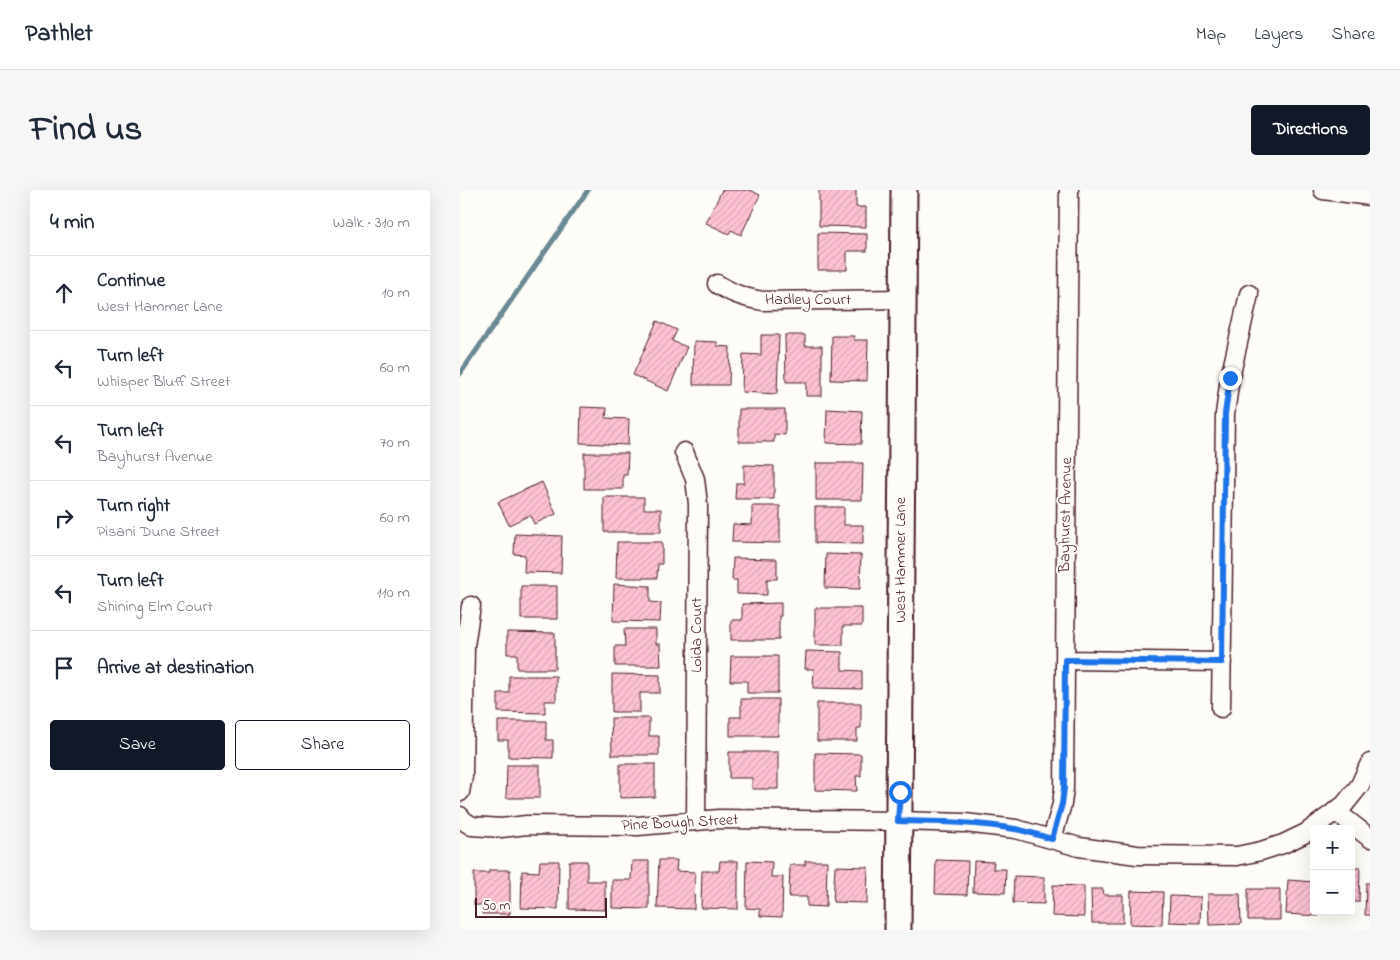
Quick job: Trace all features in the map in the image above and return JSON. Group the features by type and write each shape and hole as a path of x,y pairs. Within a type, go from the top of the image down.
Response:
{"street":[{"name":"West Hammer Lane","path":"898,930 904,190"},
{"name":"Bayhurst Avenue","path":"1052,839 1062,804 1064,788 1070,190"},
{"path":"1323,190 1370,196"},
{"name":"Hadley Court","path":"717,284 744,298 764,300 903,299"},
{"path":"1221,708 1225,414 1230,378 1249,294"},
{"name":"Loida Court","path":"684,452 695,479 698,504 696,821"},
{"path":"460,792 463,776 465,646 471,606"},
{"path":"1065,660 1222,662"},
{"name":"Pine Bough Street","path":"462,818 472,826 501,828 527,825 638,826 719,820 965,823 1016,829 1079,847 1137,855 1237,856 1262,851 1306,833 1344,805 1360,785 1370,762"},
{"path":"1335,811 1370,838"}],"building":[{"path":"722,190 750,190 760,195 741,235 731,230 729,234 706,223"},
{"path":"819,190 856,190 856,207 866,207 866,227 819,226"},
{"path":"818,233 867,234 867,251 847,251 847,270 818,270"},
{"path":"657,321 677,330 672,341 687,347 668,391 633,375"},
{"path":"761,335 779,335 777,394 742,392 743,354 761,355"},
{"path":"785,335 805,335 805,346 822,346 822,396 806,396 806,382 786,382"},
{"path":"832,336 854,336 854,340 868,340 867,381 831,380"},
{"path":"694,341 717,342 717,346 730,347 729,385 693,385"},
{"path":"581,407 607,408 606,418 629,419 628,445 580,443"},
{"path":"739,409 785,409 785,435 774,434 774,442 739,442"},
{"path":"827,409 862,411 861,444 826,443"},
{"path":"584,453 628,453 627,475 623,475 623,489 584,489"},
{"path":"816,463 863,463 862,500 816,500"},
{"path":"744,465 774,466 774,499 735,499 736,483 744,483"},
{"path":"542,482 556,514 534,524 530,515 509,525 498,502"},
{"path":"604,497 644,497 644,509 661,509 661,532 604,532"},
{"path":"752,506 780,506 780,543 732,542 733,524 752,525"},
{"path":"815,507 844,507 844,525 863,525 863,544 815,543"},
{"path":"515,534 562,536 561,573 524,572 525,555 514,554"},
{"path":"617,542 662,542 662,564 658,564 657,578 616,578"},
{"path":"826,554 861,555 860,589 825,588"},
{"path":"733,558 777,559 777,579 767,579 767,595 737,594 737,580 732,580"},
{"path":"614,584 650,586 650,602 661,603 660,622 613,621"},
{"path":"521,586 557,586 557,619 521,619"},
{"path":"781,603 779,640 731,640 731,620 742,620 742,604"},
{"path":"815,608 862,608 862,626 843,626 843,645 815,645"},
{"path":"624,629 656,629 656,644 660,644 661,666 615,666 615,646 625,646"},
{"path":"507,632 555,633 555,669 517,669 517,654 507,654"},
{"path":"806,651 842,652 842,670 862,671 862,689 813,688 814,669 805,669"},
{"path":"731,656 778,656 778,693 747,693 747,681 730,681"},
{"path":"612,674 660,675 660,693 640,693 640,712 612,712"},
{"path":"509,676 556,676 556,701 545,701 545,713 498,712 498,693 509,693"},
{"path":"741,699 778,699 778,736 730,736 730,717 741,717"},
{"path":"817,703 861,703 861,728 857,728 857,741 817,741"},
{"path":"611,718 649,718 649,736 659,736 659,755 612,755"},
{"path":"498,721 546,721 546,740 553,740 553,758 508,757 508,740 498,740"},
{"path":"729,752 778,752 778,789 752,789 752,778 729,778"},
{"path":"815,753 861,754 861,776 856,776 857,791 815,790"},
{"path":"620,764 655,764 655,797 620,798"},
{"path":"507,765 540,765 540,798 506,798"},
{"path":"659,860 677,860 676,871 695,872 694,909 657,908"},
{"path":"936,860 968,861 967,895 935,894"},
{"path":"540,861 559,861 558,909 521,908 522,871 539,872"},
{"path":"569,861 587,861 587,881 605,881 605,910 569,909"},
{"path":"632,861 649,861 649,909 612,908 612,880 631,880"},
{"path":"720,861 738,861 738,909 701,908 702,871 719,871"},
{"path":"747,861 772,862 771,877 783,877 782,917 760,916 760,909 746,908"},
{"path":"805,861 827,861 826,907 807,906 807,897 789,897 790,865 805,865"},
{"path":"974,861 994,862 993,869 1006,869 1005,893 973,892"},
{"path":"835,866 868,867 867,903 833,902"},
{"path":"1355,868 1360,868 1359,902 1355,902"},
{"path":"489,870 510,870 510,914 482,914 483,905 474,905 474,873 489,873"},
{"path":"1014,876 1044,877 1044,904 1013,903"},
{"path":"1288,880 1310,882 1310,915 1319,916 1286,914"},
{"path":"1366,883 1370,883 1370,915 1365,915"},
{"path":"1053,885 1084,886 1084,917 1052,916"},
{"path":"1091,889 1103,889 1104,895 1123,895 1123,923 1092,923"},
{"path":"1248,889 1280,889 1280,920 1248,920"},
{"path":"1131,891 1163,892 1162,925 1130,924"},
{"path":"1208,894 1240,894 1241,924 1209,925"},
{"path":"1170,896 1201,897 1200,923 1169,922"}],"waterway":[{"path":"460,374 588,190"}],"route":[{"path":"900,792 898,821 965,823 993,826 1016,829 1052,839 1062,804 1064,788 1065,660 1222,662 1225,414 1230,378"}]}
